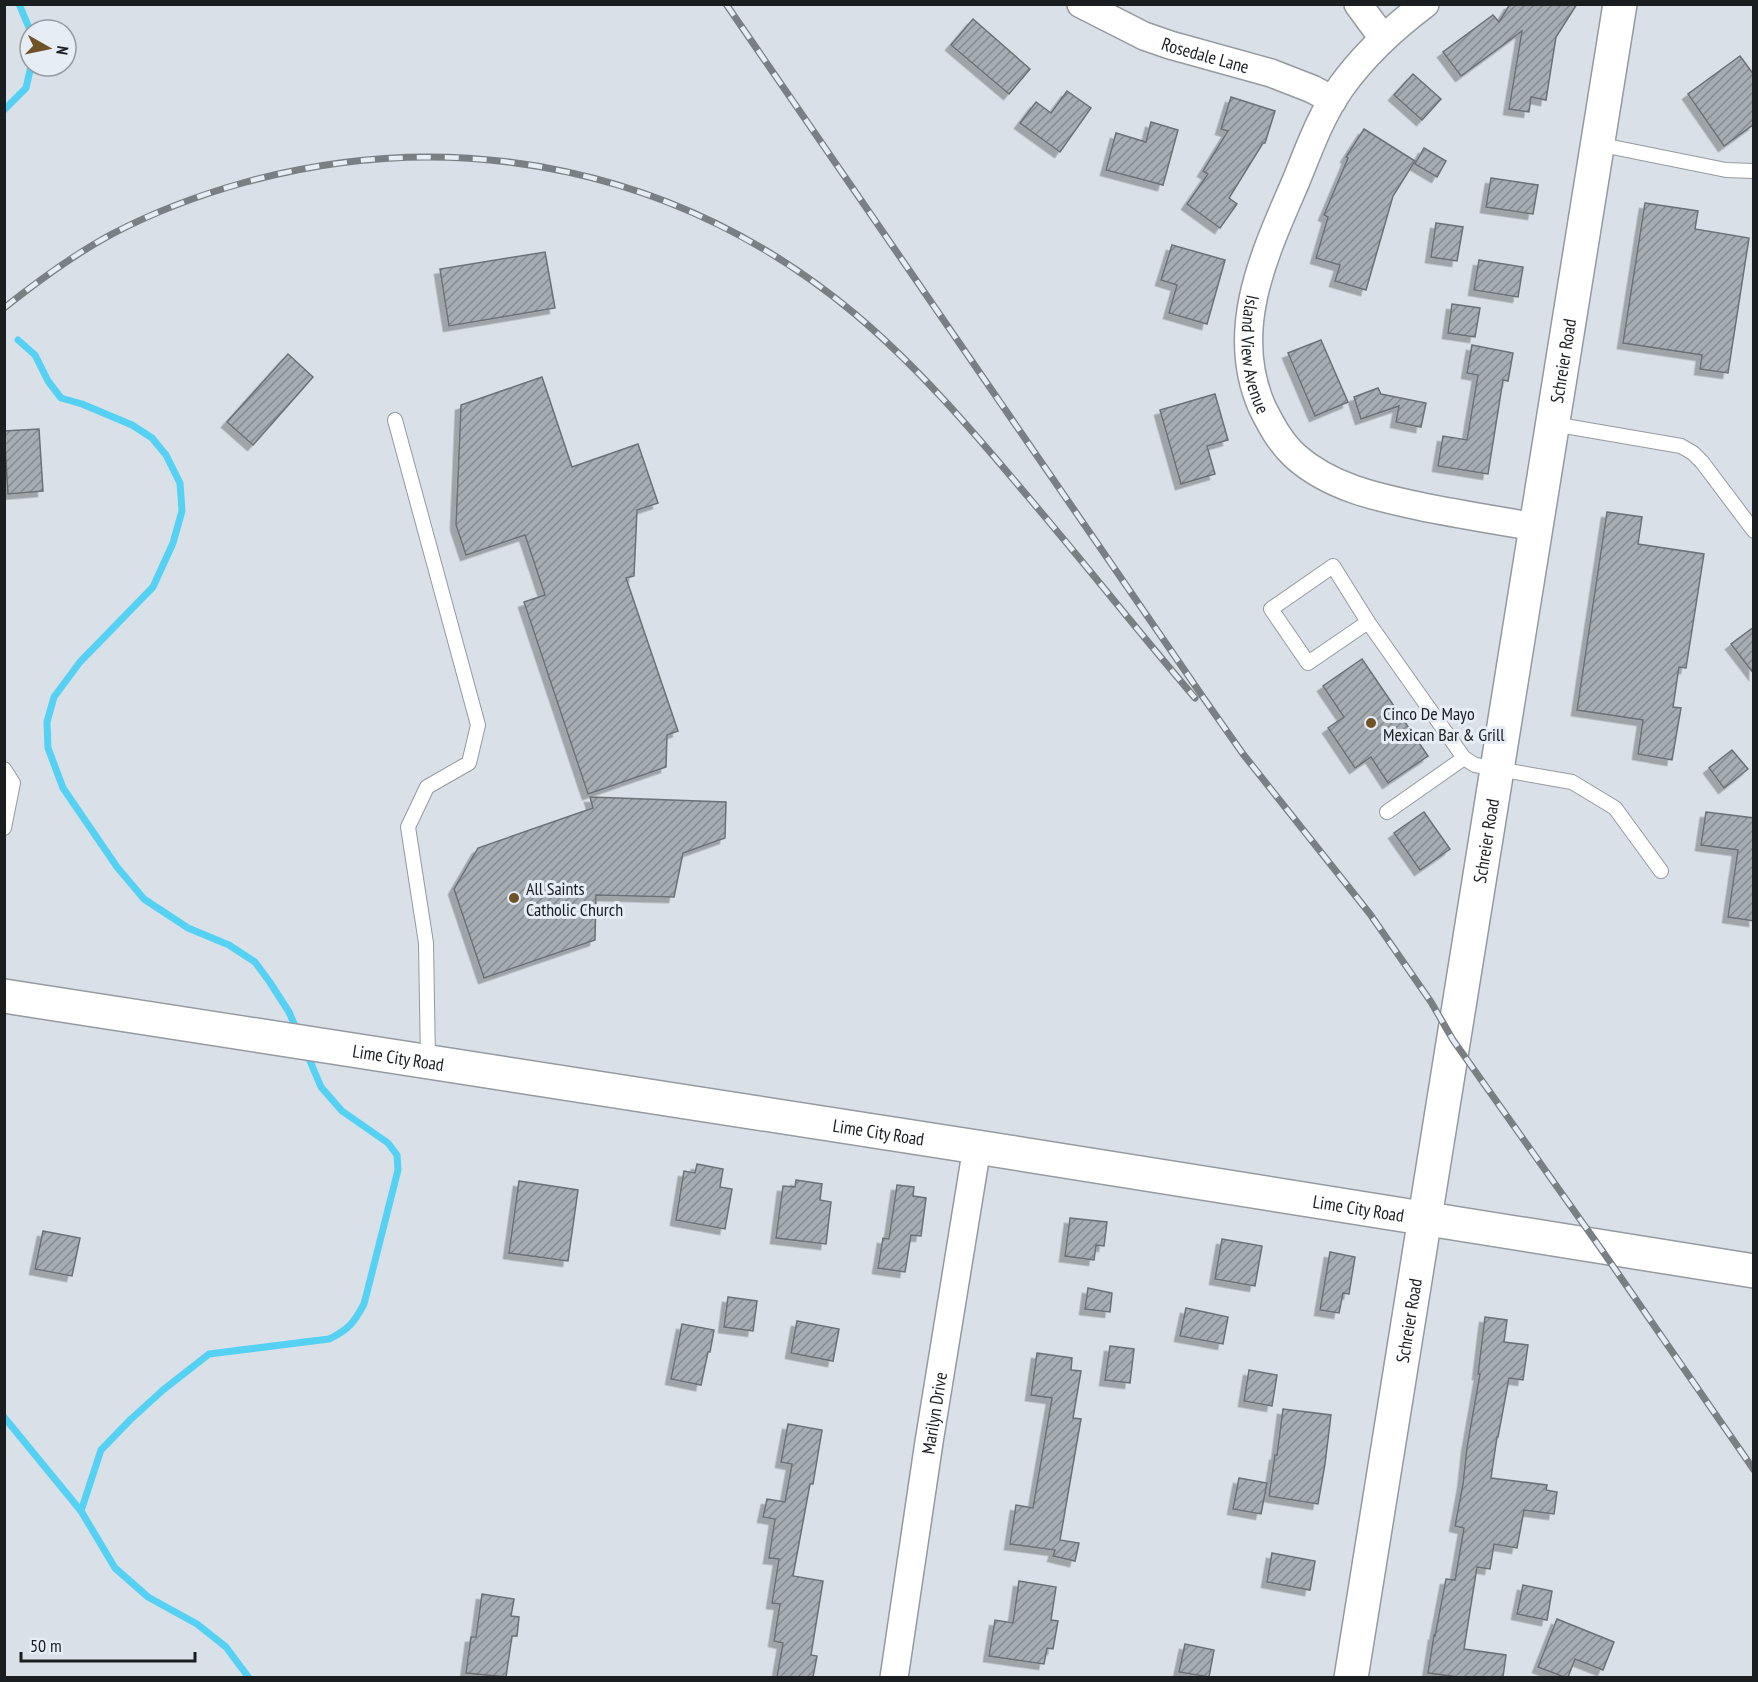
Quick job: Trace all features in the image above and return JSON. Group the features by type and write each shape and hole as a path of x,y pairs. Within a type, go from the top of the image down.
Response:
{"street":[{"name":"Rosedale Lane","path":"1081,4 1144,36 1271,73 1333,100"},
{"path":"1358,4 1383,38"},
{"name":"Island View Avenue","path":"1425,4 1383,38 1352,73 1325,112 1260,273 1251,306 1248,358 1256,391 1271,427 1281,441 1300,460 1338,484 1372,497 1536,527"},
{"name":"Schreier Road","path":"1351,1677 1620,4"},
{"name":"Lime City Road","path":"4,996 977,1147 1754,1271"},
{"name":"Marilyn Drive","path":"894,1677 977,1147"}],"lane":[{"path":"1597,144 1726,170 1754,171"},
{"path":"395,420 478,726 470,763 427,787 408,827 426,943 428,1062"},
{"path":"1552,424 1681,446 1702,462 1754,531"},
{"path":"1368,622 1308,663 1271,609 1333,566 1368,622 1464,758 1475,765 1497,770 1572,782 1615,808 1660,872"},
{"path":"1387,812 1464,758"},
{"path":"4,769 13,783 4,828"}],"building":[{"path":"1510,4 1577,4 1556,37 1546,100 1531,97 1529,112 1509,109 1522,31 1461,76 1443,52 1493,15 1499,22"},
{"path":"973,19 1030,69 1009,94 951,45"},
{"path":"1740,56 1754,75 1754,124 1724,146 1688,94"},
{"path":"1413,74 1441,99 1422,120 1394,95"},
{"path":"1067,91 1091,108 1060,152 1020,123 1036,102 1051,113"},
{"path":"1231,97 1275,111 1265,143 1229,198 1237,204 1220,228 1187,204 1208,174 1203,171 1228,131 1221,129"},
{"path":"1151,122 1178,130 1163,185 1106,170 1116,133 1146,142"},
{"path":"1364,129 1415,161 1393,196 1366,290 1335,281 1340,265 1316,258 1328,217 1324,215 1348,158 1346,157"},
{"path":"1424,148 1446,161 1437,177 1415,164"},
{"path":"1491,178 1538,185 1533,214 1486,207"},
{"path":"1645,203 1698,211 1695,229 1749,238 1728,373 1700,369 1702,355 1623,343"},
{"path":"1436,223 1463,227 1457,261 1431,257"},
{"path":"1172,245 1225,260 1207,324 1169,313 1177,285 1161,280"},
{"path":"545,252 555,308 449,326 440,269"},
{"path":"1479,260 1523,267 1518,297 1474,290"},
{"path":"1452,304 1480,308 1475,337 1448,333"},
{"path":"1321,340 1348,402 1315,416 1288,353"},
{"path":"1472,345 1513,353 1508,381 1503,380 1488,474 1438,466 1443,436 1467,440 1478,375 1467,373"},
{"path":"288,354 313,377 253,445 227,422"},
{"path":"542,377 572,467 638,444 658,503 637,510 634,576 626,578 678,731 667,735 666,767 588,794 524,602 545,595 525,535 466,555 456,525 461,405"},
{"path":"1378,388 1381,394 1426,403 1421,427 1396,422 1399,406 1361,419 1354,397"},
{"path":"1215,394 1228,440 1207,446 1215,474 1181,484 1160,410"},
{"path":"39,429 43,491 8,494 4,431"},
{"path":"1607,512 1642,517 1638,544 1704,554 1686,668 1679,667 1673,707 1681,708 1672,760 1638,754 1643,720 1577,710"},
{"path":"1754,627 1754,674 1731,644"},
{"name":"Cinco De Mayo Mexican Bar & Grill","path":"1362,659 1428,756 1388,783 1371,757 1355,768 1328,728 1344,717 1323,686"},
{"path":"1732,750 1748,769 1724,788 1709,768"},
{"path":"590,797 726,802 725,838 683,853 674,897 596,895 595,940 484,978 454,889 478,848 593,808"},
{"path":"1424,812 1450,849 1420,870 1394,833"},
{"path":"1706,812 1754,818 1754,921 1728,917 1738,850 1701,845"},
{"path":"697,1164 723,1169 720,1187 732,1189 725,1229 676,1220 684,1171 695,1173"},
{"path":"796,1180 822,1184 820,1200 831,1202 826,1244 776,1238 783,1186 795,1187"},
{"path":"519,1181 578,1190 568,1261 509,1253"},
{"path":"897,1185 914,1187 913,1196 926,1198 921,1236 911,1235 905,1272 878,1268 883,1238 889,1239"},
{"path":"1070,1218 1107,1222 1104,1246 1096,1245 1094,1260 1065,1256"},
{"path":"43,1231 80,1238 72,1276 35,1269"},
{"path":"1222,1239 1262,1246 1255,1286 1215,1279"},
{"path":"1330,1252 1355,1257 1349,1294 1343,1293 1339,1313 1320,1310"},
{"path":"1088,1288 1112,1293 1110,1312 1085,1309"},
{"path":"728,1297 757,1301 753,1331 724,1327"},
{"path":"1186,1308 1228,1317 1223,1344 1180,1336"},
{"path":"1485,1317 1507,1320 1504,1342 1528,1345 1523,1380 1509,1378 1491,1478 1547,1485 1546,1490 1557,1492 1554,1514 1524,1510 1517,1548 1494,1544 1490,1569 1477,1567 1464,1649 1506,1655 1503,1677 1458,1677 1428,1673 1446,1579 1455,1580 1464,1528 1455,1526 1480,1374 1478,1374"},
{"path":"797,1321 839,1329 833,1361 791,1353"},
{"path":"682,1324 714,1330 701,1385 671,1379"},
{"path":"1110,1346 1134,1349 1130,1383 1105,1380"},
{"path":"1037,1353 1072,1358 1071,1370 1081,1371 1073,1418 1081,1419 1060,1540 1079,1543 1075,1561 1053,1556 1055,1550 1010,1544 1016,1505 1033,1508 1052,1398 1031,1395"},
{"path":"1249,1370 1277,1375 1272,1406 1244,1401"},
{"path":"1283,1409 1331,1415 1318,1504 1269,1496"},
{"path":"788,1424 822,1430 793,1576 823,1581 811,1655 817,1656 813,1677 777,1677 783,1643 774,1641 780,1604 772,1603 779,1559 769,1558 775,1519 763,1517 767,1499 785,1502 792,1464 781,1462"},
{"path":"1239,1478 1267,1483 1261,1514 1233,1509"},
{"path":"1272,1553 1315,1561 1310,1590 1267,1582"},
{"path":"1019,1581 1056,1587 1051,1620 1058,1621 1053,1649 1047,1648 1044,1664 989,1656 995,1620 1013,1623"},
{"path":"1523,1585 1552,1591 1547,1620 1517,1614"},
{"path":"482,1594 514,1599 511,1616 519,1617 517,1636 512,1636 506,1677 466,1673 471,1637 476,1637"},
{"path":"1557,1619 1614,1642 1603,1670 1575,1659 1568,1677 1538,1667"},
{"path":"1185,1644 1214,1650 1209,1677 1179,1672"}],"waterway":[{"path":"19,4 25,18"},
{"path":"4,110 26,88 28,78"},
{"path":"18,340 35,355 48,381 61,398 82,404 132,425 152,438 166,455 180,483 182,511 173,543 153,587 80,662 54,697 47,722 48,748 63,788 117,867 144,899 188,928 229,945 255,962 289,1012 298,1033"},
{"path":"81,1511 101,1450 163,1390 209,1354 329,1339 350,1325 364,1304 398,1170 397,1155 388,1143 342,1111 321,1087 307,1054"},
{"path":"4,1417 81,1511 115,1568 148,1597 197,1624 226,1647 249,1678"}],"railway":[{"path":"726,4 1205,700 1243,754 1370,914 1431,1002 1453,1040 1754,1470"},
{"path":"4,308 83,251 144,218 228,187 327,165 408,157 488,160 567,172 644,193 718,224 788,265 855,314 901,355 985,445 1195,698"}],"place":[{"name":"Cinco De Mayo Mexican Bar & Grill","path":"1371,723"},
{"name":"All Saints Catholic Church","path":"514,898"}]}
